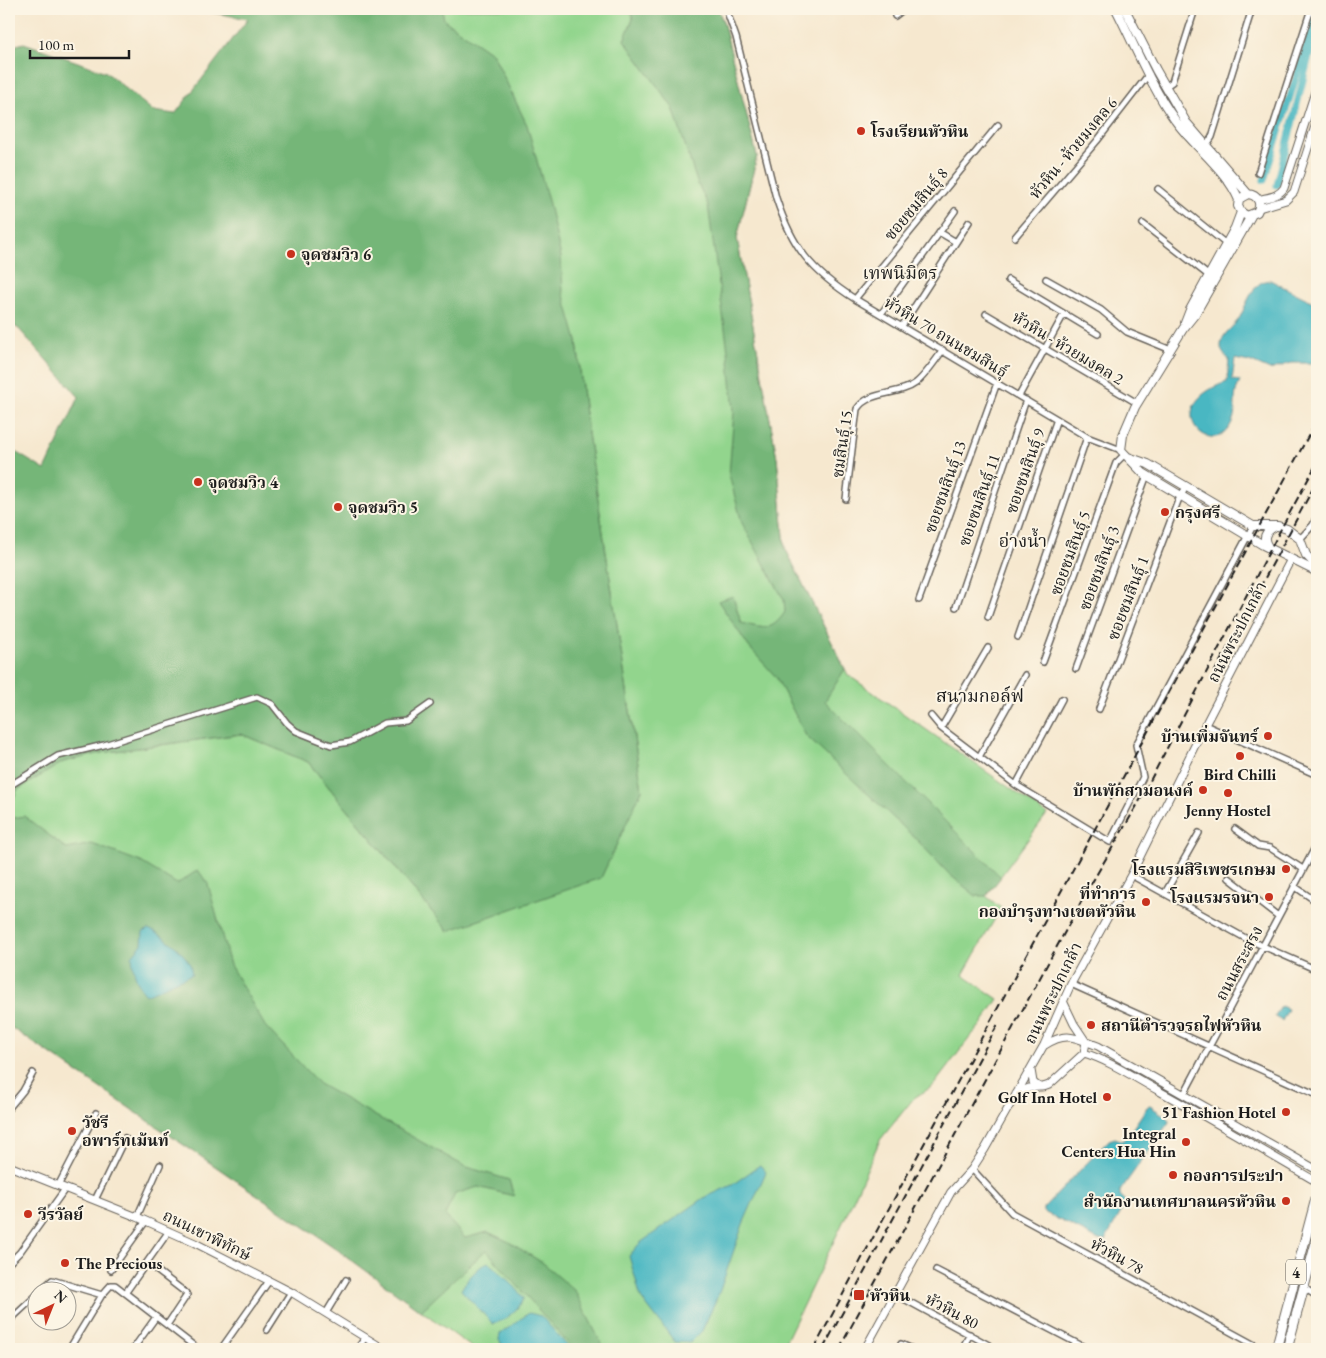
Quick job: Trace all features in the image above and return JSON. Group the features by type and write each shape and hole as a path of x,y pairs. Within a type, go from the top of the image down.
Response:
{"main road":[{"path":"1116,9 1175,120 1225,178 1239,200 1238,206 1241,212 1250,216"},
{"path":"1125,9 1165,87 1186,122 1248,194 1255,196 1259,204 1257,212 1250,216 1195,314 1183,329"},
{"path":"1239,200 1248,194"},
{"path":"1122,453 1123,435 1137,403 1172,350 1190,310 1241,212"},
{"name":"หัวหิน 70 ถนนชมสินธุ์","path":"1122,453 1147,475 1181,496 1268,547 1317,572"},
{"name":"หัวหิน 70 ถนนชมสินธุ์","path":"1122,453 1148,464 1253,526"},
{"path":"1253,526 1274,526 1287,529 1301,541 1306,555 1317,566"},
{"path":"1268,547 1265,542 1265,536 1274,526"},
{"path":"1291,559 1299,554 1301,541"},
{"name":"4","path":"1276,1349 1317,1195"},
{"name":"4","path":"1287,1349 1317,1243"}],"street":[{"name":"หัวหิน 70 ถนนชมสินธุ์","path":"726,9 736,37 776,198 784,220 802,254 810,263 829,281 855,299 1087,436 1122,453"},
{"path":"895,16 904,9"},
{"path":"1165,87 1172,82 1195,9"},
{"path":"1206,146 1212,137 1252,9"},
{"path":"1258,172 1311,9"},
{"name":"หัวหิน - ห้วยมงคล 6","path":"1015,237 1097,141 1149,74"},
{"path":"1259,204 1281,193 1284,188 1317,86"},
{"path":"1259,204 1286,200 1294,192 1317,120"},
{"name":"ซอยชมสินธุ์ 8","path":"855,299 998,125"},
{"path":"1158,189 1226,244"},
{"path":"881,314 955,212"},
{"path":"902,326 969,222"},
{"path":"1143,224 1208,275"},
{"path":"939,232 956,242"},
{"path":"1046,279 1101,310 1128,332 1172,350"},
{"path":"1008,280 1098,334"},
{"name":"หัวหิน - ห้วยมงคล 2","path":"986,314 1137,403"},
{"path":"1019,396 1064,314"},
{"name":"ชมสินธุ์ 15","path":"846,499 857,409 861,404 872,398 914,384 943,350"},
{"name":"ซอยชมสินธุ์ 13","path":"919,600 997,383"},
{"name":"ซอยชมสินธุ์ 11","path":"956,607 1026,400"},
{"name":"ซอยชมสินธุ์ 9","path":"988,617 1057,418"},
{"path":"1018,637 1087,436"},
{"name":"ซอยชมสินธุ์ 5","path":"1044,662 1116,463 1122,453"},
{"name":"ซอยชมสินธุ์ 3","path":"1076,669 1147,475"},
{"name":"ซอยชมสินธุ์ 1","path":"1099,709 1186,486"},
{"path":"1301,541 1316,520"},
{"path":"931,716 941,728 1016,785 1110,842 1142,777 1136,744 1253,526"},
{"name":"ถนนพระปกเกล้า","path":"865,1349 951,1192 972,1169 1031,1070 1071,984 1131,875 1204,725 1291,559"},
{"path":"941,728 988,648"},
{"path":"979,757 1025,675"},
{"path":"9,786 58,756 104,745 258,697 272,704 286,723 296,731 331,745 350,742 385,723 406,721 430,704"},
{"path":"1016,785 1062,699"},
{"path":"1204,725 1317,775"},
{"path":"1234,829 1258,846 1270,848 1303,869"},
{"path":"1165,894 1199,833"},
{"name":"ถนนสระสรง","path":"1184,1094 1317,844"},
{"path":"1131,875 1248,939 1317,970"},
{"path":"1229,878 1278,916"},
{"path":"1294,886 1317,902"},
{"path":"1071,984 1317,1095"},
{"path":"1016,1094 1029,1088 1049,1086 1084,1053 1086,1042 1074,1024 1063,1000"},
{"path":"1044,1045 1062,1036 1072,1037 1098,1046 1317,1170"},
{"path":"1084,1053 1123,1071 1180,1102 1317,1182"},
{"path":"1123,1071 1127,1062"},
{"path":"1031,1070 1033,1082 1040,1087"},
{"path":"9,1108 23,1091 33,1073"},
{"path":"1180,1102 1184,1094"},
{"path":"58,1186 96,1113"},
{"path":"1249,1142 1254,1133"},
{"path":"95,1200 125,1138"},
{"path":"137,1217 160,1165"},
{"name":"ถนนเขาพิทักษ์","path":"9,1166 170,1232 291,1292 384,1349"},
{"name":"หัวหิน 78","path":"972,1169 1012,1213 1262,1349"},
{"path":"9,1263 20,1252 66,1189"},
{"path":"112,1270 146,1221"},
{"path":"126,1292 170,1232"},
{"path":"147,1263 186,1293 187,1296 167,1325"},
{"path":"936,1270 1088,1349"},
{"path":"326,1313 346,1280"},
{"path":"222,1349 269,1281"},
{"path":"72,1349 71,1346 102,1295 111,1286 117,1286 126,1292 194,1348"},
{"path":"78,1288 102,1295"},
{"path":"1304,1288 1317,1296"},
{"path":"267,1330 291,1292"},
{"name":"หัวหิน 80","path":"895,1294 996,1349"},
{"path":"9,1321 28,1303"},
{"path":"133,1349 156,1317"},
{"path":"962,1349 970,1334"},
{"path":"357,1349 365,1338"},
{"path":"901,1344 912,1349"}],"green space":[{"path":"193,9 718,9 724,25 757,156 737,238 777,458 785,548 848,675 1047,814 986,896 1001,908 963,975 998,999 980,1026 933,1086 914,1098 880,1140 782,1349 474,1349 331,1245 9,1026 9,810 17,790 63,762 101,753 241,734 308,762 448,931 642,790 584,407 577,341 349,26"},
{"path":"193,9 442,9 444,20 493,54 527,125 549,204 561,257 563,292 577,341 584,407 642,790 601,878 448,931 308,762 241,734 101,753 63,762 17,790 9,810 9,448 45,470 79,397 19,329 9,323 9,47 24,43 106,72 153,111 175,114 248,19"},
{"path":"630,9 718,9 724,25 757,156 737,238 777,458 785,548 845,669 825,701 1001,877 986,896 976,896 950,875 917,840 806,736 776,677 749,647 718,601 733,596 741,623 761,627 771,626 785,612 784,600 742,523 729,475 734,411 728,351 708,205 697,182 673,108 624,40 633,19"},
{"path":"24,816 67,849 92,844 141,862 177,884 198,870 208,884 230,965 265,1026 319,1084 464,1166 509,1180 514,1196 478,1187 455,1194 445,1215 465,1238 488,1232 509,1242 543,1263 575,1291 604,1349 573,1349 486,1250 421,1311 331,1245 9,1026 9,819"}],"water":[{"path":"1270,280 1317,304 1317,363 1291,363 1270,370 1254,363 1235,359 1232,380 1240,381 1235,396 1235,413 1230,426 1221,435 1211,437 1202,434 1195,426 1192,415 1195,404 1206,392 1227,382 1229,359 1222,350 1223,338 1240,317 1249,297 1257,286"},
{"path":"148,929 165,938 181,952 191,966 192,974 146,995 137,982 132,956 142,944 143,932"},
{"path":"1281,1006 1288,1009 1282,1021 1275,1017"},
{"path":"1150,1106 1168,1118 1169,1122 1120,1191 1120,1196 1126,1202 1105,1241 1099,1240 1044,1212 1044,1208 1109,1140 1115,1138 1123,1141 1127,1137 1147,1107"},
{"path":"760,1165 766,1172 743,1224 719,1293 702,1331 690,1343 675,1342 641,1298 629,1256 640,1243 704,1198 732,1185"},
{"path":"488,1262 524,1298 511,1314 493,1324 461,1290 473,1274"},
{"path":"529,1313 541,1316 570,1349 504,1349 499,1340 500,1334"}],"waterway":[{"path":"1264,180 1317,10"},
{"path":"1277,185 1316,28"}],"railway":[{"path":"814,1349 1317,420"},
{"path":"839,1349 1087,891 1139,802 1317,463"},
{"path":"1214,673 1317,481"},
{"path":"823,1349 998,1024"}],"place":[{"name":"โรงเรียนหัวหิน","path":"861,131"},
{"name":"จุดชมวิว 6","path":"291,254"},
{"name":"จุดชมวิว 4","path":"198,482"},
{"name":"จุดชมวิว 5","path":"338,507"},
{"name":"กรุงศรี","path":"1165,512"},
{"name":"บ้านเพิ่มจันทร์","path":"1268,736"},
{"name":"Bird Chilli","path":"1240,756"},
{"name":"บ้านพักสามอนงค์","path":"1203,790"},
{"name":"Jenny Hostel","path":"1228,793"},
{"name":"โรงแรมสิริเพชรเกษม","path":"1286,869"},
{"name":"โรงแรมรจนา","path":"1269,897"},
{"name":"ที่ทำการ กองบำรุงทางเขตหัวหิน","path":"1146,902"},
{"name":"สถานีตำรวจรถไฟหัวหิน","path":"1091,1025"},
{"name":"Golf Inn Hotel","path":"1107,1097"},
{"name":"51 Fashion Hotel","path":"1286,1112"},
{"name":"วัชรี อพาร์ทเม้นท์","path":"72,1131"},
{"name":"Integral Centers Hua Hin","path":"1186,1142"},
{"name":"กองการประปา","path":"1173,1175"},
{"name":"สำนักงานเทศบาลนครหัวหิน","path":"1286,1201"},
{"name":"วีรวัลย์","path":"28,1214"},
{"name":"The Precious","path":"65,1263"},
{"name":"หัวหิน","path":"859,1295"}],"district":[{"name":"เทพนิมิตร","path":"900,272"},
{"name":"อ่างน้ำ","path":"1023,540"},
{"name":"สนามกอล์ฟ","path":"980,695"}]}
